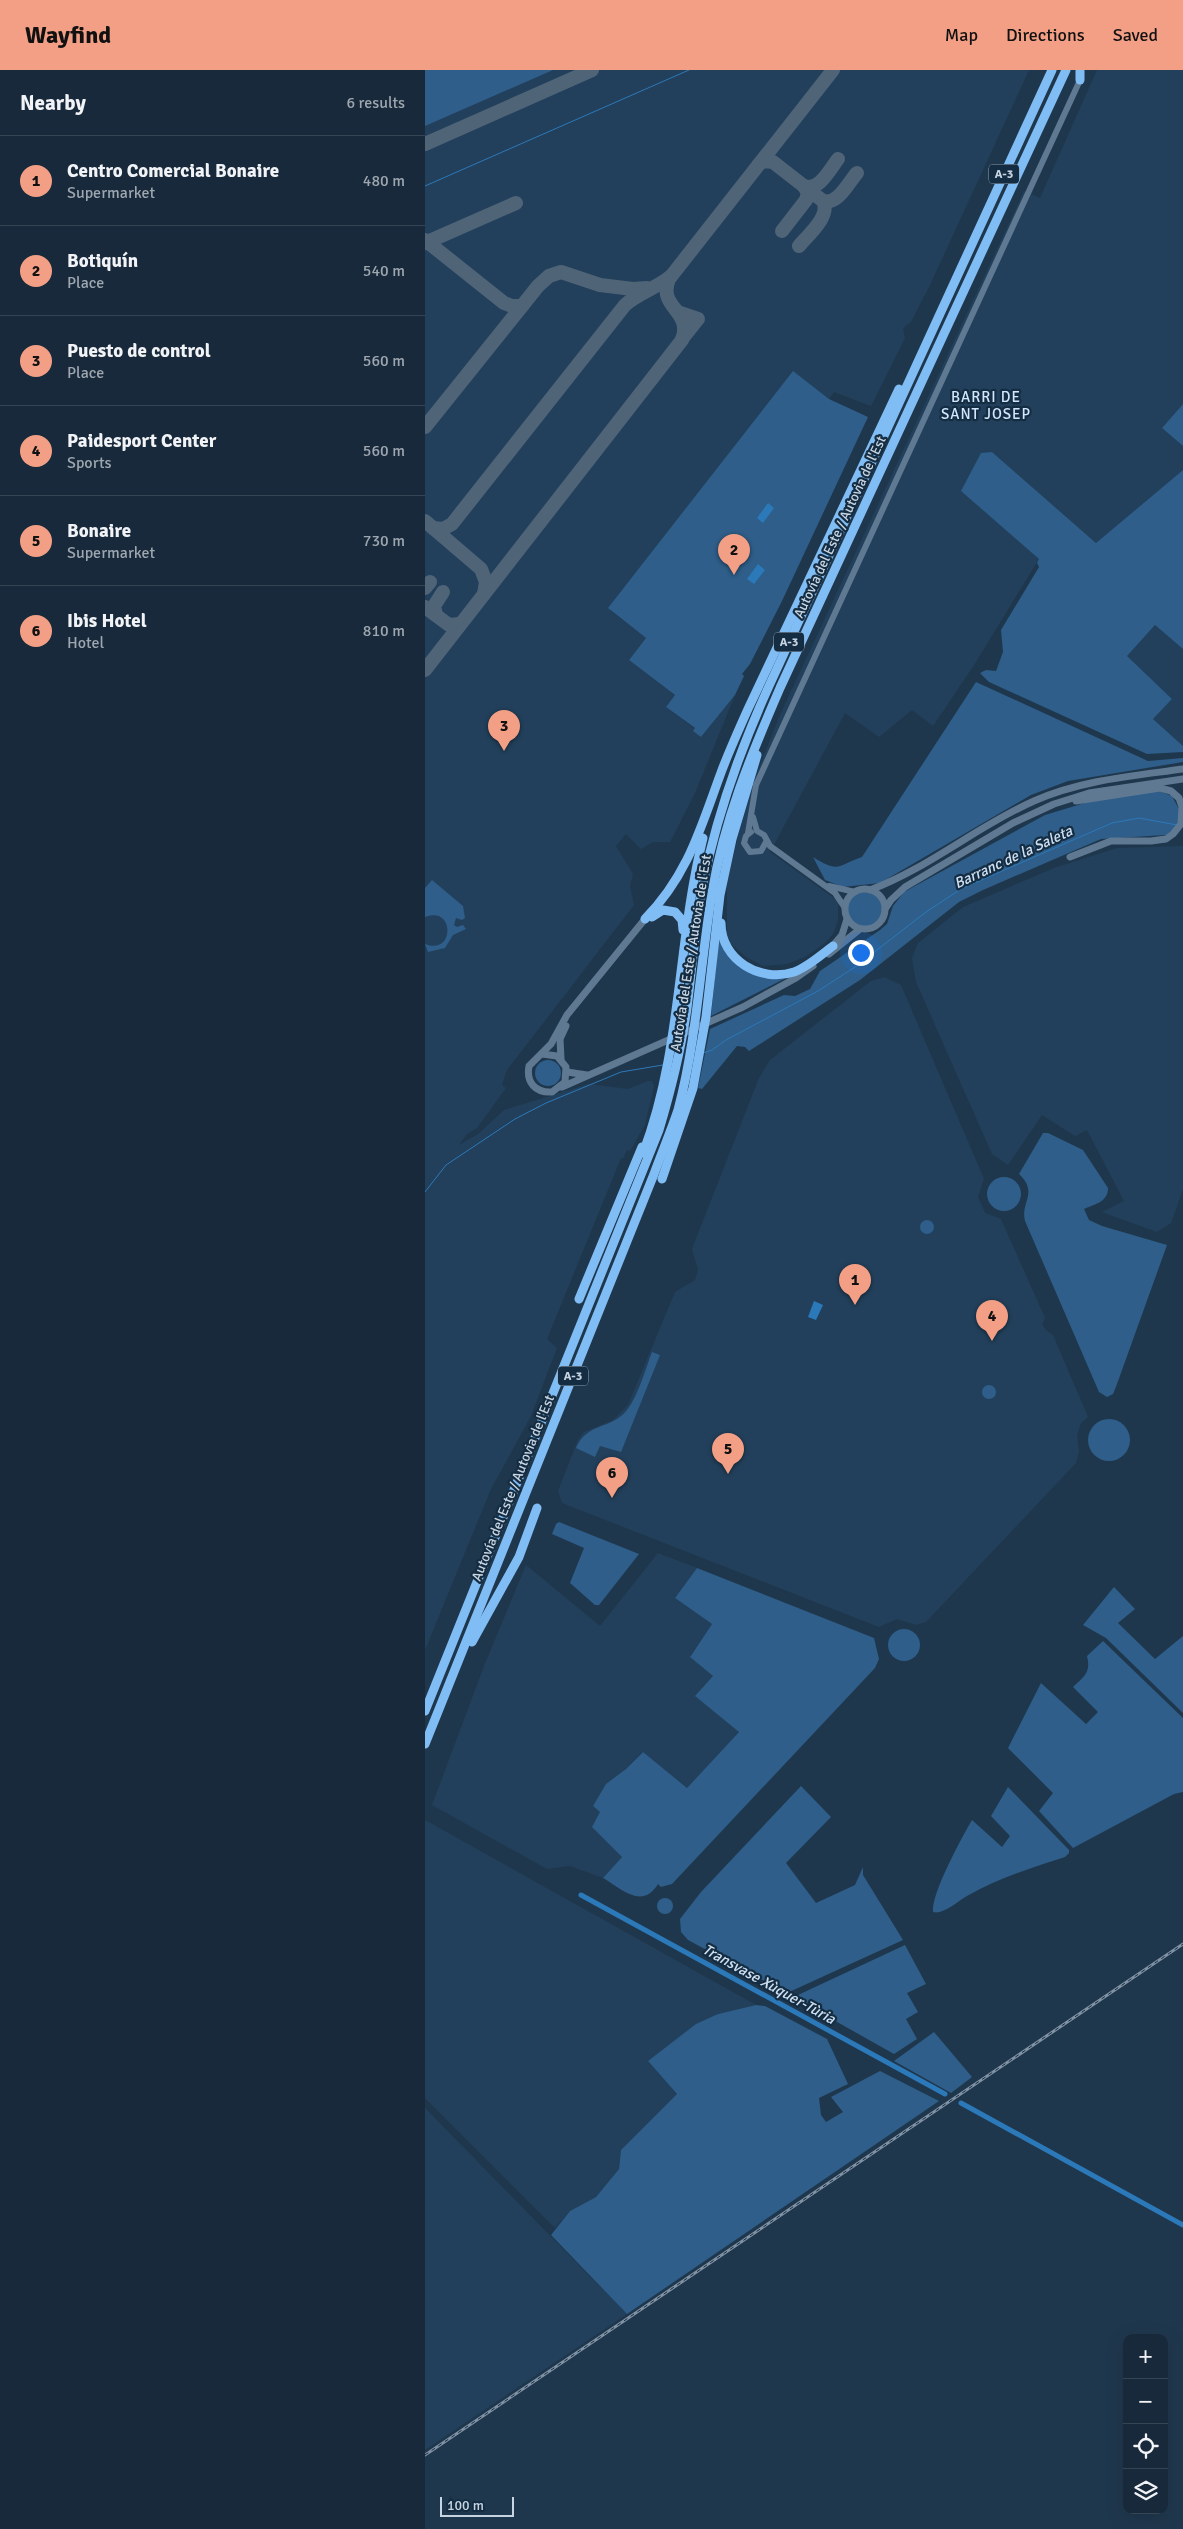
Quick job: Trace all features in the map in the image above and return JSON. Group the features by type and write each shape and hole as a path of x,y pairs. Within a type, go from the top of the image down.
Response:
{"highway":[{"name":"Autovía del Este / Autovia de l'Est","path":"425,1711 659,1130 684,1025 702,889 719,814 734,768 769,686 1052,70"},
{"name":"Autovía del Este / Autovia de l'Est","path":"425,1744 660,1158 683,1087 695,1021 712,891 729,817 743,772 1066,70"},
{"path":"646,921 680,876 692,852 730,749 800,596 946,290 956,277"},
{"path":"662,1179 693,1088 708,1020 717,913 732,839 756,756 789,678 797,653"},
{"path":"579,1299 669,1084 687,924 699,856 714,793"},
{"path":"722,888 721,933 724,944 742,965 754,971 768,974 795,972 833,946"},
{"path":"646,921 663,910 675,912 682,920 684,928 679,976 681,985"},
{"path":"588,1304 597,1272 645,1147 657,1110"},
{"path":"459,1663 467,1652 482,1621 519,1557 537,1508"}],"main road":[{"path":"822,959 842,935 847,919 845,908 850,896 855,892 870,890 898,879 1009,814 1054,793 1085,784 1183,769"},
{"path":"885,908 905,887 1013,823 1054,804 1089,793 1183,779"},
{"path":"1054,804 1160,788 1171,791 1179,798 1183,818 1178,829 1166,839 1111,841 1070,857"},
{"path":"847,919 860,929 877,925 884,915 885,908 880,897 870,890"},
{"path":"646,921 567,1015 551,1044 532,1061 529,1066 530,1082 537,1090 546,1093 552,1092 775,990 822,959 860,929"},
{"path":"562,1087 567,1072 561,1059 560,1039 566,1025 646,921"},
{"path":"542,1054 552,1054 561,1059"},
{"path":"567,1072 587,1075"}],"street":[{"path":"780,854 761,851 754,853 747,850 745,840 749,833 752,799 771,751 1080,75 1084,70"},
{"path":"752,799 757,831"},
{"path":"749,833 757,831 764,835 766,842 780,854 838,895 845,908"},
{"path":"761,851 766,842"},
{"path":"816,879 836,888 855,892"}],"shaded area":[{"path":"425,70 1029,70 930,285 911,322 903,328 905,338 871,406 834,392 829,399 793,372 611,611 646,638 629,660 675,695 666,707 695,729 701,737 735,695 695,793 670,842 653,842 641,849 626,834 616,846 633,874 630,886 634,905 507,1070 502,1085 506,1088 477,1128 467,1134 459,1145 478,1134 504,1110 589,1084 628,1089 652,1081 654,1086 645,1125 630,1151 627,1150 623,1159 621,1158 547,1339 557,1348 530,1418 491,1489 425,1650"},
{"path":"425,70 553,70 425,126"},
{"path":"1097,70 1183,70 1183,404 1162,428 1183,446 1183,470 1096,543 992,452 962,491 1039,559 974,665 933,726 912,710 879,737 845,713 770,852 838,901 838,921 833,934 825,943 805,957 787,964 763,966 746,957 731,944 727,934 727,883 746,801 779,717 1024,191 1040,198"},
{"path":"793,371 829,399 868,417 782,601 750,664 742,674 744,676 735,695 701,737 693,731 695,728 666,707 675,695 629,660 646,638 608,608"},
{"path":"1183,404 1183,446 1162,428"},
{"path":"992,452 1096,543 1183,470 1183,649 1155,625 1127,656 1172,699 1153,719 1183,746 1183,752 1147,754 989,682 980,673 986,670 996,671 1003,652 1001,630 1039,567 1037,563 1039,559 961,491 981,453"},
{"path":"768,503 774,508 763,523 757,518"},
{"path":"758,564 765,570 754,584 747,579"},
{"path":"1155,625 1183,649 1183,746 1153,719 1172,699 1126,656"},
{"path":"976,682 1148,761 1183,758 1183,762 1068,781 1031,795 880,883 843,887 825,880 813,857 834,867 862,857"},
{"path":"1159,791 1172,796 1180,811 1175,829 1166,835 1101,839 959,902 860,980 749,1051 745,1047 737,1046 702,1089 698,1088 710,1029 784,995 795,996 810,989 820,971 887,924 893,906 904,892 1045,815 1088,802"},
{"path":"1183,846 1183,1189 1171,1223 1157,1232 1102,1212 1124,1201 1087,1130 1075,1136 1042,1115 1008,1165 992,1154 916,982 912,958 918,943 963,907 1054,868 1117,848"},
{"path":"432,880 463,906 465,918 462,920 456,918 454,925 457,927 463,925 466,929 453,935 445,948 428,952 425,944 435,946 442,943 446,938 447,930 446,923 442,918 435,915 425,917 425,888"},
{"path":"865,892 877,897 882,909 877,921 865,926 853,921 848,909 853,897"},
{"path":"719,937 736,964 788,977 711,1016"},
{"path":"884,977 901,985 984,1179 978,1197 985,1213 1001,1219 1045,1318 1042,1324 1053,1335 1088,1417 1081,1423 1077,1435 1079,1452 1076,1463 926,1622 916,1625 897,1619 879,1627 562,1503 558,1491 578,1440 584,1432 613,1420 628,1405 675,1292 695,1280 698,1270 692,1249 759,1078 770,1060 871,981"},
{"path":"548,1060 557,1064 561,1073 557,1082 548,1086 539,1082 535,1073 539,1064"},
{"path":"1043,1133 1048,1133 1083,1150 1108,1188 1103,1199 1084,1209 1089,1220 1102,1226 1167,1245 1117,1384 1113,1394 1107,1397 1099,1392 1025,1221 1024,1214 1028,1198 1028,1187 1019,1174"},
{"path":"1004,1177 1011,1178 1016,1182 1020,1187 1020,1201 1016,1206 1011,1210 1004,1211 997,1210 992,1206 988,1201 987,1194 988,1187 992,1182 997,1178"},
{"path":"924,1220 930,1220 934,1227 930,1234 924,1234 920,1230 920,1224"},
{"path":"814,1301 823,1305 816,1320 808,1317"},
{"path":"652,1352 660,1355 621,1452 600,1446 595,1457 576,1448 586,1434 614,1421 627,1410 638,1389"},
{"path":"989,1385 994,1387 996,1392 994,1397 989,1399 984,1397 982,1392 984,1387"},
{"path":"1113,1419 1121,1422 1127,1428 1130,1440 1127,1452 1121,1458 1105,1461 1097,1458 1091,1452 1088,1436 1091,1428 1097,1422"},
{"path":"559,1522 639,1554 599,1605 595,1605 570,1583 584,1548 552,1534 556,1524"},
{"path":"658,1553 697,1568 675,1598 712,1624 690,1656 713,1676 739,1732 687,1788 642,1752 619,1776 593,1806 601,1811 622,1857 603,1878 570,1866 547,1869 432,1805 484,1666 526,1565 600,1626"},
{"path":"697,1568 874,1638 879,1659 875,1668 672,1884 661,1887 658,1884 652,1892 645,1896 632,1895 603,1878 622,1857 592,1827 600,1812 593,1806 606,1784 626,1769 643,1752 687,1788 739,1732 695,1696 713,1676 690,1657 712,1624 675,1598"},
{"path":"1114,1587 1135,1609 1118,1623 1155,1659 1183,1636 1183,1713 1106,1638 1083,1625"},
{"path":"904,1629 910,1630 915,1634 919,1639 919,1651 915,1656 910,1660 904,1661 898,1660 893,1656 889,1651 888,1645 889,1639 893,1634 898,1630"},
{"path":"1103,1641 1183,1718 1183,1792 1174,1794 1073,1848 1039,1811 1053,1793 1008,1748 1041,1683 1086,1724 1098,1712 1073,1687 1086,1673 1088,1666 1087,1656"},
{"path":"801,1786 831,1817 786,1863 816,1903 855,1885 863,1867 863,1875 903,1940 787,1993 688,1940 681,1932 680,1919 701,1892"},
{"path":"1008,1787 1069,1850 1069,1853 1065,1857 991,1884 967,1896 946,1910 933,1912 942,1879 972,1820 1002,1847 1010,1836 991,1816"},
{"path":"425,1820 756,2005 718,2014 648,2061 677,2094 621,2150 619,2169 596,2197 570,2211 555,2228 425,2098"},
{"path":"665,1898 673,1906 665,1914 657,1906"},
{"path":"905,1945 926,1984 907,1993 918,2012 906,2019 917,2039 894,2054 798,2000 798,1995"},
{"path":"756,2005 765,2006 827,2039 848,2084 819,2098 821,2115 826,2122 843,2112 831,2097 880,2071 939,2101 627,2314 551,2235 570,2211 596,2197 619,2169 621,2150 677,2094 648,2061 696,2024 718,2014"},
{"path":"934,2032 972,2077 951,2093 894,2061"},
{"path":"425,2108 627,2314 425,2450"}],"waterway":[{"path":"425,186 689,70"},
{"name":"Barranc de la Saleta","path":"703,1053 712,1050 726,1040 818,991 855,967 926,912 961,889 1112,823 1139,818 1177,825"},
{"path":"425,1192 446,1165 515,1119 546,1103 621,1072 663,1065"},
{"name":"Transvase Xùquer-Tùria","path":"581,1895 945,2094"},
{"name":"Transvase Xùquer-Tùria","path":"961,2103 1183,2225"}],"taxiway":[{"path":"425,144 592,70"},
{"path":"425,670 682,340 683,322 668,297 669,279 833,70"},
{"path":"804,186 815,186 819,183 838,159"},
{"path":"759,164 763,161 773,162 823,201 825,207 821,219 799,246"},
{"path":"823,201 833,200 838,197 857,173"},
{"path":"782,231 806,200 808,193 804,186"},
{"path":"425,243 516,203"},
{"path":"425,240 504,303 512,306 522,306"},
{"path":"425,427 538,286 549,276 561,272 600,285 633,289 647,288"},
{"path":"433,528 443,529 452,524 625,305 671,276"},
{"path":"680,313 698,319 682,339"},
{"path":"425,521 481,569 486,582 484,594"},
{"path":"425,588 430,582"},
{"path":"436,615 434,606 443,592"},
{"path":"425,607 449,625 460,624"}],"railway":[{"path":"425,2455 1183,1944"}],"place":[{"name":"Botiquín","path":"734,575"},
{"name":"Puesto de control","path":"504,751"},
{"name":"Centro Comercial Bonaire","path":"855,1305"},
{"name":"Paidesport Center","path":"992,1341"},
{"name":"Bonaire","path":"728,1474"},
{"name":"Ibis Hotel","path":"612,1498"}],"district":[{"name":"BARRI DE SANT JOSEP","path":"986,406"}]}
